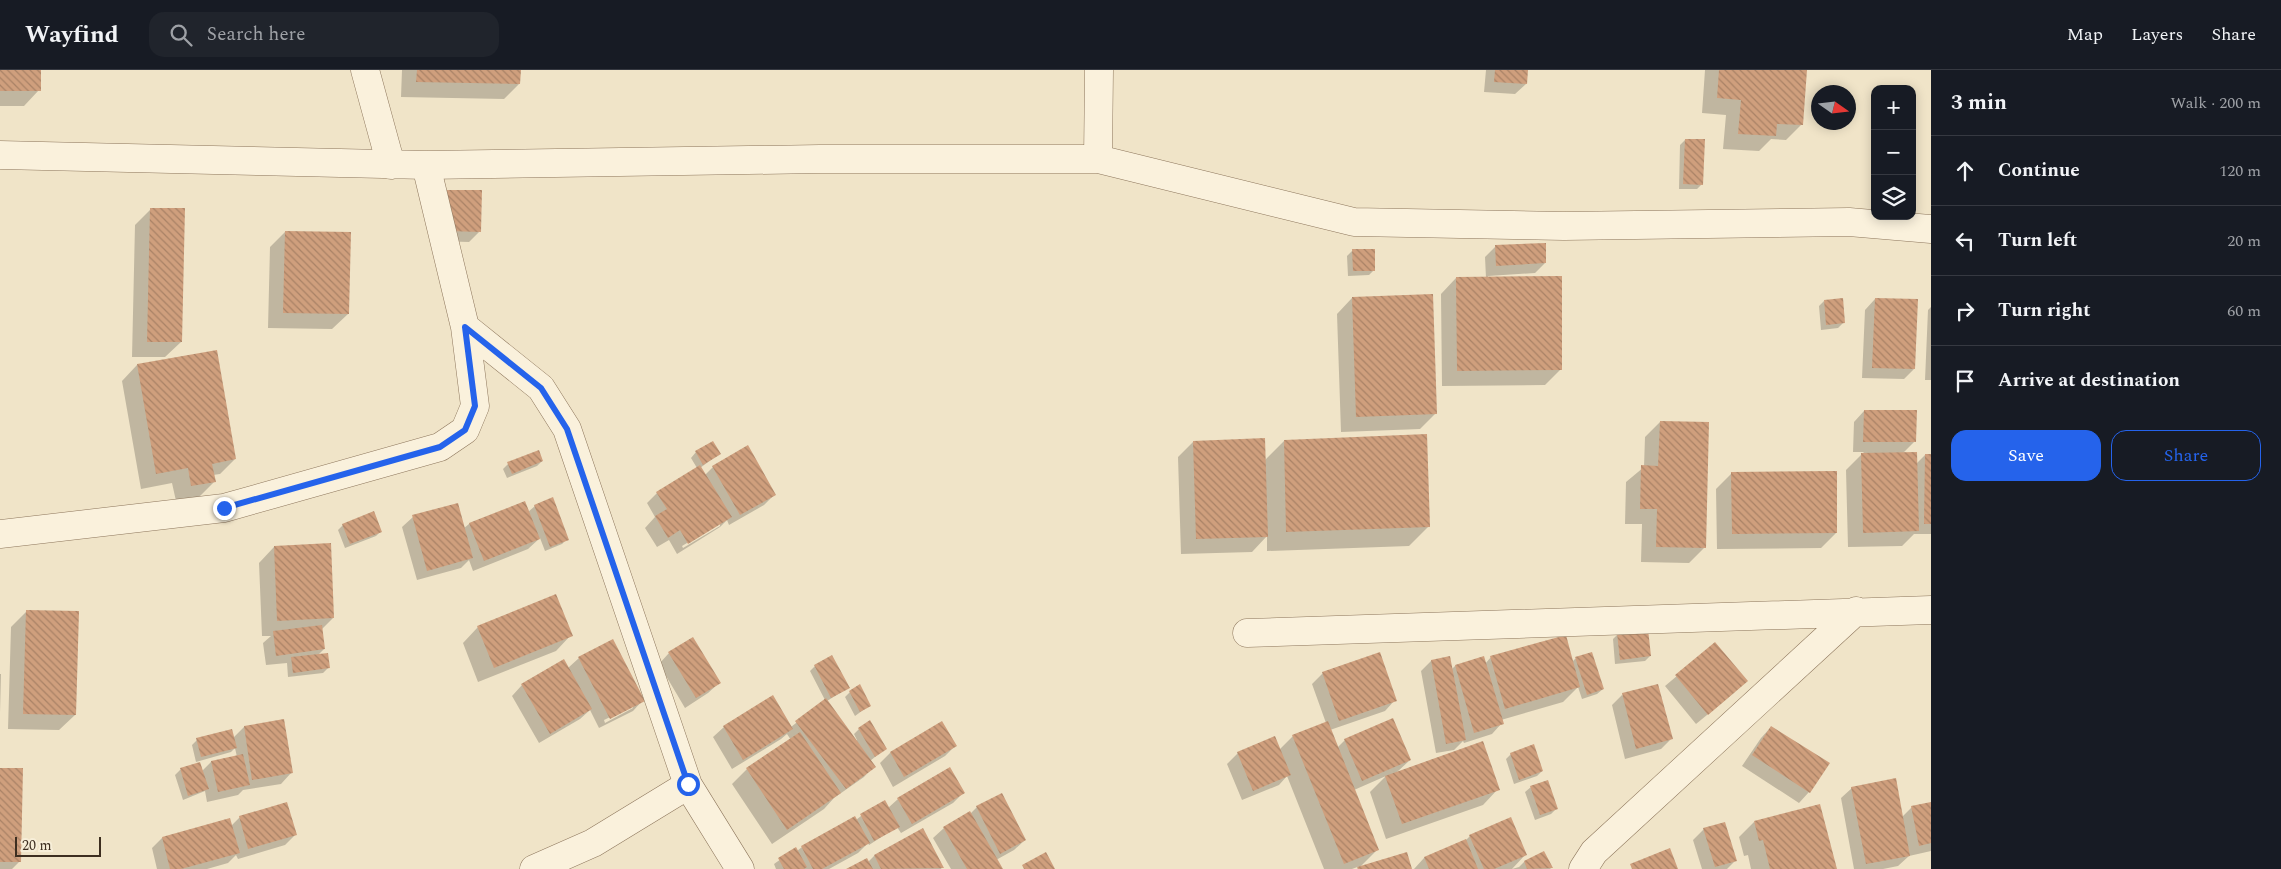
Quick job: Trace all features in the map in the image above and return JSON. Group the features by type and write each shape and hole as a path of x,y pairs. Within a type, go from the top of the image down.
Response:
{"street":[{"path":"365,70 391,164"},
{"path":"1098,159 1099,70"},
{"path":"0,156 426,165 820,159 1098,159 1354,222 1564,226 1849,222 1931,229"},
{"path":"0,534 224,508 440,447 465,430 475,406 465,327 426,165"},
{"path":"465,327 541,388 567,429 688,784 740,869"},
{"path":"1247,633 1856,611 1931,610"},
{"path":"1583,869 1594,852 1856,611"},
{"path":"534,869 592,843 688,784"}],"building":[{"path":"0,70 41,70 41,91 0,91"},
{"path":"417,70 521,70 520,84 416,82"},
{"path":"1495,70 1528,70 1527,84 1494,82"},
{"path":"1719,70 1807,70 1803,125 1777,124 1776,136 1738,134 1741,100 1717,98"},
{"path":"1685,139 1705,139 1703,185 1683,184"},
{"path":"447,190 482,190 481,232 446,231"},
{"path":"150,208 185,208 182,342 147,342"},
{"path":"285,231 351,232 349,314 283,313"},
{"path":"1546,243 1546,263 1496,266 1495,245"},
{"path":"1352,249 1375,249 1375,271 1353,271"},
{"path":"1562,276 1562,370 1457,371 1456,277"},
{"path":"1433,294 1437,414 1356,417 1352,297"},
{"path":"1843,298 1845,323 1826,325 1824,300"},
{"path":"1875,298 1918,299 1915,369 1872,368"},
{"path":"217,350 236,459 212,464 216,482 191,486 188,468 156,474 137,364"},
{"path":"1864,410 1917,410 1916,442 1863,442"},
{"path":"1660,421 1709,422 1706,548 1656,547 1657,509 1640,509 1641,465 1658,466"},
{"path":"1427,434 1430,527 1286,532 1284,440"},
{"path":"1265,438 1268,537 1196,539 1193,441"},
{"path":"713,441 721,454 703,465 695,451"},
{"path":"748,445 776,495 740,515 712,466"},
{"path":"539,450 543,461 512,474 507,462"},
{"path":"1917,452 1919,531 1863,533 1861,453"},
{"path":"1925,454 1931,454 1931,524 1924,524"},
{"path":"700,465 732,517 688,544 680,530 668,538 655,516 667,509 656,492"},
{"path":"1837,471 1837,533 1732,534 1731,472"},
{"path":"553,497 569,540 550,547 534,505"},
{"path":"525,501 540,539 484,561 469,523"},
{"path":"458,503 473,558 427,571 412,515"},
{"path":"374,511 382,532 350,544 342,524"},
{"path":"331,543 334,618 277,621 274,546"},
{"path":"556,594 573,636 494,668 477,626"},
{"path":"26,610 79,611 76,715 23,714"},
{"path":"322,625 325,649 276,656 273,631"},
{"path":"1648,629 1651,656 1620,660 1617,633"},
{"path":"1566,635 1580,687 1505,709 1490,656"},
{"path":"693,637 721,683 696,698 668,652"},
{"path":"613,639 645,701 610,719 578,657"},
{"path":"1715,642 1748,681 1708,715 1675,675"},
{"path":"1380,652 1397,701 1339,721 1322,672"},
{"path":"1592,652 1604,689 1587,695 1575,657"},
{"path":"328,653 330,668 293,673 291,657"},
{"path":"832,655 850,688 831,698 814,665"},
{"path":"1450,656 1466,740 1446,744 1431,660"},
{"path":"1484,656 1504,724 1474,733 1455,665"},
{"path":"564,659 592,709 550,734 521,684"},
{"path":"860,684 871,706 860,712 849,691"},
{"path":"1658,684 1673,739 1636,749 1622,693"},
{"path":"773,695 793,729 743,760 723,726"},
{"path":"826,698 876,767 846,789 795,721"},
{"path":"1393,718 1411,760 1362,781 1344,739"},
{"path":"284,719 293,773 252,780 244,726"},
{"path":"870,720 887,749 875,757 858,728"},
{"path":"942,721 957,746 904,777 890,752"},
{"path":"1328,721 1379,850 1344,864 1292,735"},
{"path":"1771,726 1830,763 1810,793 1752,755"},
{"path":"232,729 237,748 201,757 196,738"},
{"path":"800,732 841,793 787,830 746,768"},
{"path":"1275,736 1291,775 1253,791 1237,752"},
{"path":"1483,741 1500,790 1402,824 1385,776"},
{"path":"1534,744 1543,771 1519,780 1510,753"},
{"path":"243,754 250,785 218,792 211,761"},
{"path":"200,762 209,789 188,796 180,768"},
{"path":"950,767 965,793 912,824 897,798"},
{"path":"0,768 23,768 21,862 0,862"},
{"path":"1896,778 1910,856 1866,864 1851,787"},
{"path":"1548,780 1558,809 1540,815 1530,786"},
{"path":"1002,793 1026,840 1000,854 976,806"},
{"path":"885,800 900,827 874,841 860,814"},
{"path":"287,802 297,835 248,849 239,816"},
{"path":"1931,802 1931,843 1919,846 1911,806"},
{"path":"1820,804 1837,869 1770,869 1763,840 1759,841 1754,821"},
{"path":"970,811 1003,869 967,869 943,827"},
{"path":"855,816 870,843 822,869 813,869 801,846"},
{"path":"1511,817 1527,855 1494,869 1484,869 1469,835"},
{"path":"230,818 240,853 181,869 170,869 162,837"},
{"path":"1725,822 1737,861 1715,867 1703,828"},
{"path":"923,828 944,868 881,869 874,855"},
{"path":"1466,839 1478,869 1429,869 1424,857"},
{"path":"796,847 807,867 804,869 784,869 778,858"},
{"path":"1670,848 1678,869 1632,869 1630,864"},
{"path":"1544,851 1553,868 1527,869 1524,861"},
{"path":"1046,852 1055,869 1024,869 1022,865"},
{"path":"1407,852 1412,869 1358,869 1357,867"},
{"path":"867,858 873,869 846,869"}],"route":[{"path":"224,508 440,447 465,430 475,406 465,327 541,388 567,429 688,784"}]}
